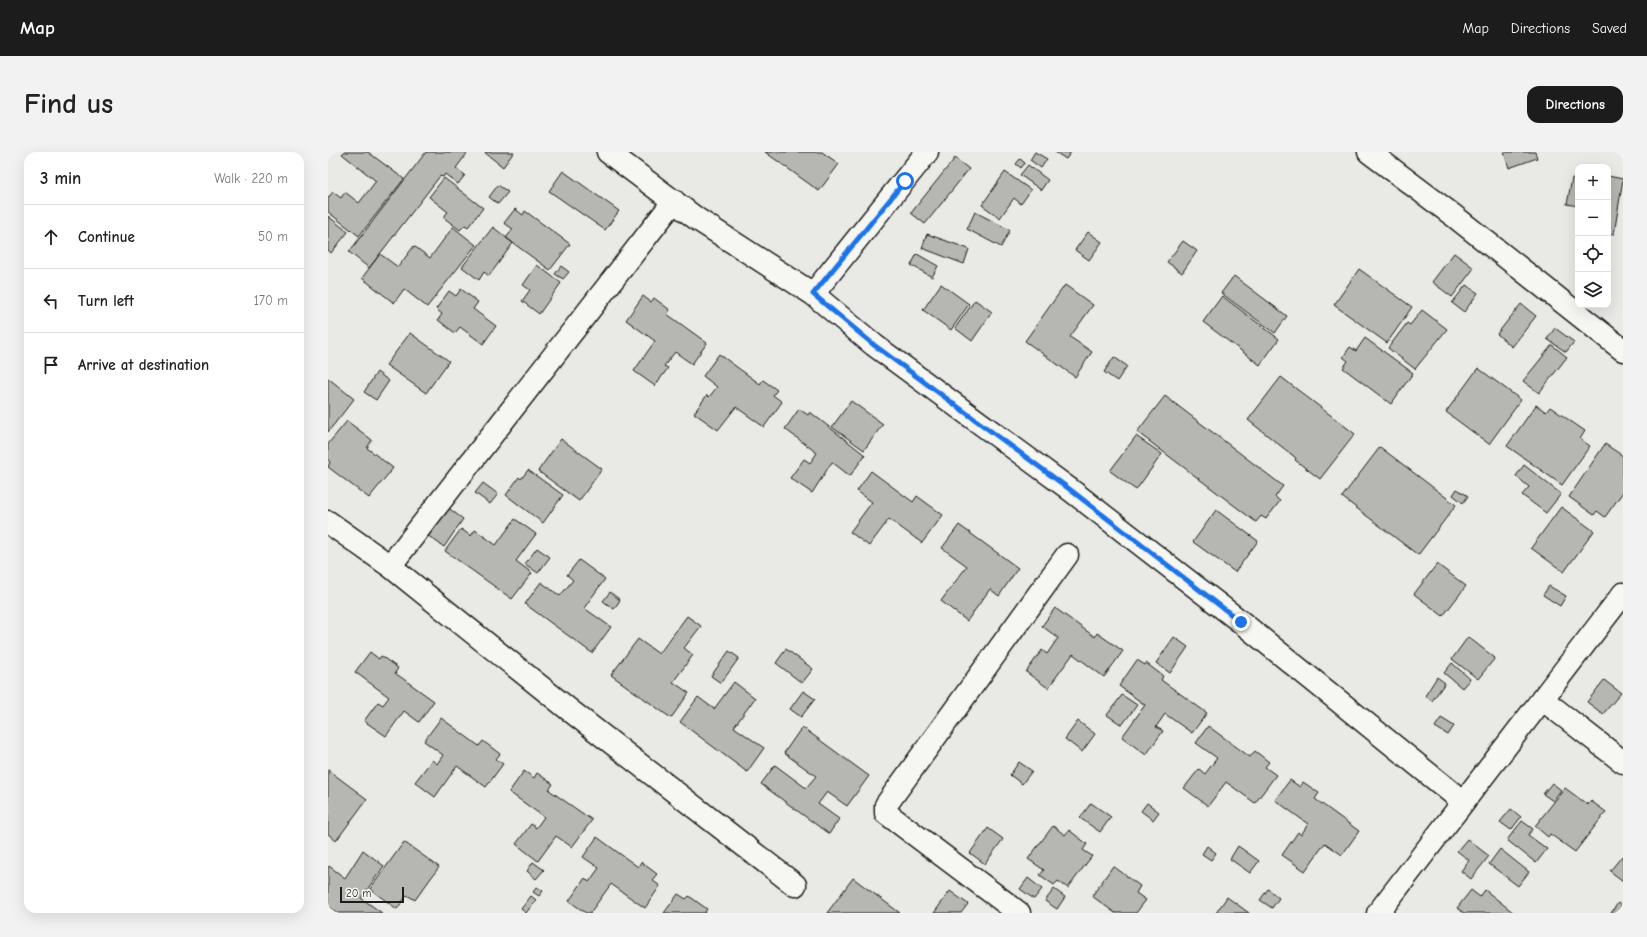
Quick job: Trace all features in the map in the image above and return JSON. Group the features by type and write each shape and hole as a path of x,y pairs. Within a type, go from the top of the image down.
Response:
{"street":[{"path":"608,152 697,219 813,294 874,345 1068,488 1241,622 1462,801"},
{"path":"813,294 927,152"},
{"path":"1369,152 1454,216 1623,350"},
{"path":"390,566 674,201"},
{"path":"328,522 390,566 572,712 795,885"},
{"path":"1019,913 886,812 886,805 1067,555"},
{"path":"1378,913 1462,801 1623,594"},
{"path":"1542,699 1623,762"}],"building":[{"path":"344,152 368,152 404,179 359,236 328,212 328,198 333,192 341,198 345,192 359,203 376,181 342,154"},
{"path":"426,152 468,152 456,168 465,175 458,184 445,174 443,177 440,176 369,268 349,252"},
{"path":"484,152 514,152 503,167"},
{"path":"765,152 822,152 839,164 819,191"},
{"path":"1035,152 1047,159 1041,168 1030,160"},
{"path":"1055,152 1071,152 1066,159"},
{"path":"1504,152 1535,152 1537,158 1509,168"},
{"path":"955,158 969,169 925,224 911,213"},
{"path":"1020,159 1025,163 1021,168 1016,164"},
{"path":"1028,165 1048,180 1041,190 1020,175"},
{"path":"563,171 619,211 605,230 549,191"},
{"path":"1005,172 1031,190 1021,204 1014,198 1000,218 982,205"},
{"path":"1611,177 1623,179 1614,234 1611,234"},
{"path":"444,178 483,208 468,227 465,225 460,230 443,217 448,212 429,197"},
{"path":"1572,178 1575,178 1575,205 1567,204"},
{"path":"498,185 508,192 498,204 489,197"},
{"path":"515,209 523,215 525,211 570,244 550,270 506,238 513,229 504,223"},
{"path":"975,212 1010,230 1001,247 967,229"},
{"path":"328,216 348,232 331,253 328,250"},
{"path":"453,227 476,245 427,307 404,289 394,303 362,278 380,254 398,267 414,246 430,258"},
{"path":"493,227 513,243 489,276 484,272 479,280 462,267"},
{"path":"1088,232 1102,242 1089,260 1075,250"},
{"path":"927,234 969,249 964,264 922,248"},
{"path":"1183,241 1197,251 1182,273 1167,262"},
{"path":"1454,253 1474,268 1452,297 1432,282"},
{"path":"917,254 938,266 932,277 911,265"},
{"path":"537,265 561,283 539,314 522,301 530,290 523,285"},
{"path":"561,266 569,272 563,279 555,274"},
{"path":"1359,269 1412,307 1387,343 1334,305"},
{"path":"1234,276 1287,316 1275,333 1221,293"},
{"path":"941,284 969,304 951,330 923,310"},
{"path":"1065,285 1093,305 1070,337 1092,352 1075,377 1025,341"},
{"path":"1466,285 1478,293 1464,312 1452,303"},
{"path":"461,289 478,302 473,309 496,326 483,344 460,327 455,333 438,320 442,314 436,309 449,291 456,296"},
{"path":"643,296 651,302 654,298 670,310 667,314 707,343 692,364 675,352 664,366 668,368 655,386 634,371 655,341 626,320"},
{"path":"1222,296 1279,339 1260,365 1203,322"},
{"path":"975,300 992,312 972,341 955,328"},
{"path":"1521,304 1536,316 1512,347 1497,334"},
{"path":"1422,310 1447,329 1415,369 1388,348 1407,323 1410,325"},
{"path":"1555,328 1574,342 1566,352 1547,339"},
{"path":"410,333 449,361 426,393 386,365"},
{"path":"1365,338 1413,373 1391,404 1343,368 1348,361 1343,357 1350,347 1356,351"},
{"path":"1552,345 1567,357 1539,393 1523,381"},
{"path":"719,354 760,384 763,380 777,390 773,395 782,402 764,427 736,407 718,430 694,413 707,395 709,397 717,387 703,376"},
{"path":"1114,357 1127,366 1117,381 1104,372"},
{"path":"1478,368 1521,400 1489,444 1446,412"},
{"path":"377,372 389,381 376,400 364,392"},
{"path":"1281,377 1355,434 1320,479 1248,420"},
{"path":"328,378 354,399 328,432"},
{"path":"1165,396 1283,486 1275,497 1280,501 1266,519 1261,516 1256,522 1137,432"},
{"path":"851,401 883,424 864,450 832,427"},
{"path":"1536,405 1546,412 1550,407 1585,431 1580,439 1590,446 1562,485 1507,446"},
{"path":"799,409 808,415 810,412 865,455 850,476 832,462 812,493 790,478 804,459 810,463 817,453 785,429"},
{"path":"347,421 372,440 367,448 393,468 369,498 328,467 330,462 328,460 328,444"},
{"path":"1136,436 1162,454 1136,490 1110,471"},
{"path":"561,439 602,469 579,501 538,471"},
{"path":"1605,444 1623,456 1623,492 1605,517 1597,511 1594,515 1569,497"},
{"path":"1380,447 1456,505 1418,555 1342,497"},
{"path":"1524,465 1561,494 1546,513 1522,495 1529,487 1516,476"},
{"path":"528,470 563,495 543,523 506,495 519,477 521,479"},
{"path":"871,471 913,502 917,496 943,515 922,543 889,519 869,546 850,532 872,502 857,491"},
{"path":"483,483 498,494 490,504 475,493"},
{"path":"1457,489 1468,496 1463,503 1453,495"},
{"path":"447,507 463,519 444,547 427,535"},
{"path":"1561,507 1594,531 1564,572 1531,548"},
{"path":"1216,510 1258,541 1235,572 1193,542"},
{"path":"515,519 536,534 516,561 532,573 512,599 445,551 461,529 471,536 475,530 496,545"},
{"path":"959,525 1018,568 999,596 990,589 967,621 941,601 967,566 942,548"},
{"path":"537,548 550,557 538,573 525,564"},
{"path":"579,560 605,579 584,608 611,627 592,653 525,604 541,582 560,596 573,580 567,575"},
{"path":"1437,564 1466,586 1443,616 1414,594"},
{"path":"1549,586 1566,596 1560,606 1543,595"},
{"path":"610,592 620,600 614,609 603,601"},
{"path":"1055,608 1095,637 1097,633 1123,651 1104,677 1073,654 1048,688 1026,672 1042,650 1047,654 1058,638 1042,626"},
{"path":"687,616 701,626 684,648 693,655 673,682 689,693 671,718 611,675 638,639 659,654"},
{"path":"1174,637 1188,647 1170,673 1156,663"},
{"path":"1468,637 1495,658 1478,679 1452,659"},
{"path":"786,649 813,669 802,683 776,663"},
{"path":"729,651 739,658 721,683 711,676"},
{"path":"370,652 379,659 381,656 398,668 395,673 434,701 419,722 404,711 386,736 364,721 378,702 383,705 389,697 355,672"},
{"path":"1137,660 1145,665 1146,663 1163,676 1161,680 1207,713 1192,733 1165,714 1156,727 1163,731 1146,755 1122,737 1145,705 1119,686"},
{"path":"1452,663 1470,679 1462,688 1444,673"},
{"path":"1437,677 1445,683 1432,701 1425,696"},
{"path":"1604,680 1621,693 1603,714 1587,702"},
{"path":"734,682 755,698 734,727 764,748 747,772 680,722 698,697 714,709"},
{"path":"803,691 815,699 801,717 790,709"},
{"path":"1122,695 1137,705 1122,725 1107,715"},
{"path":"441,718 479,746 483,741 500,754 496,759 503,764 486,787 457,766 435,797 415,782 432,760 437,764 443,755 424,741"},
{"path":"1441,718 1454,726 1448,735 1435,727"},
{"path":"1078,721 1095,734 1082,752 1065,739"},
{"path":"1208,726 1250,757 1255,751 1269,762 1265,767 1276,775 1255,803 1226,782 1208,806 1184,788 1199,769 1205,774 1217,758 1196,743"},
{"path":"802,727 869,776 847,806 827,792 818,804 839,819 829,834 761,784 775,765 806,788 816,776 784,753"},
{"path":"1019,762 1032,771 1022,784 1010,775"},
{"path":"328,770 367,799 336,841 328,834"},
{"path":"524,771 534,778 537,773 553,784 549,790 592,820 572,847 556,836 538,861 516,844 531,824 536,828 544,817 509,792"},
{"path":"1290,780 1300,787 1303,782 1319,793 1315,799 1359,831 1342,855 1325,843 1305,871 1282,855 1298,832 1301,835 1308,824 1275,800"},
{"path":"1552,783 1561,790 1553,801 1543,794"},
{"path":"1565,788 1588,805 1591,801 1606,812 1575,852 1550,834 1548,837 1535,826"},
{"path":"1091,803 1111,817 1100,832 1080,818"},
{"path":"1147,803 1159,812 1153,820 1141,811"},
{"path":"1511,809 1521,817 1511,830 1500,822"},
{"path":"1522,821 1533,829 1528,835 1547,849 1536,863 1507,840"},
{"path":"1053,826 1065,835 1069,830 1087,844 1083,850 1092,856 1068,888 1058,881 1054,885 1040,875 1044,870 1028,859"},
{"path":"988,828 1003,839 985,864 970,853"},
{"path":"597,837 638,867 641,862 657,874 652,880 660,886 645,908 611,884 590,913 586,913 569,901 585,878 589,882 599,868 583,857"},
{"path":"1467,839 1489,856 1471,879 1461,871 1469,860 1457,851"},
{"path":"404,842 439,867 415,900 407,895 397,909 370,889"},
{"path":"1207,846 1216,853 1211,860 1202,854"},
{"path":"1238,846 1259,861 1250,873 1230,859"},
{"path":"1500,849 1529,872 1518,886 1489,864"},
{"path":"363,850 384,866 361,898 382,913 338,913 328,906 328,868 329,866 345,878"},
{"path":"1622,856 1623,857 1623,881 1610,871"},
{"path":"533,862 544,870 536,879 527,871"},
{"path":"1113,866 1140,886 1136,893 1146,900 1136,913 1115,913 1092,896"},
{"path":"853,878 900,913 827,913"},
{"path":"1028,878 1042,889 1034,899 1020,889"},
{"path":"537,887 543,891 539,896 533,892"},
{"path":"1054,889 1065,897 1057,909 1045,901"},
{"path":"1268,889 1279,898 1272,908 1260,900"},
{"path":"1471,890 1480,897 1485,890 1514,913 1464,913 1457,908"},
{"path":"950,891 968,904 961,913 934,913"},
{"path":"678,894 686,899 689,896 707,909 705,912 706,913 664,913"},
{"path":"531,896 536,900 526,913 521,909"},
{"path":"1227,897 1249,913 1216,913"},
{"path":"1618,903 1623,907 1623,913 1611,913"}],"route":[{"path":"905,181 813,294 843,321 874,345 1068,488 1241,622"}]}
